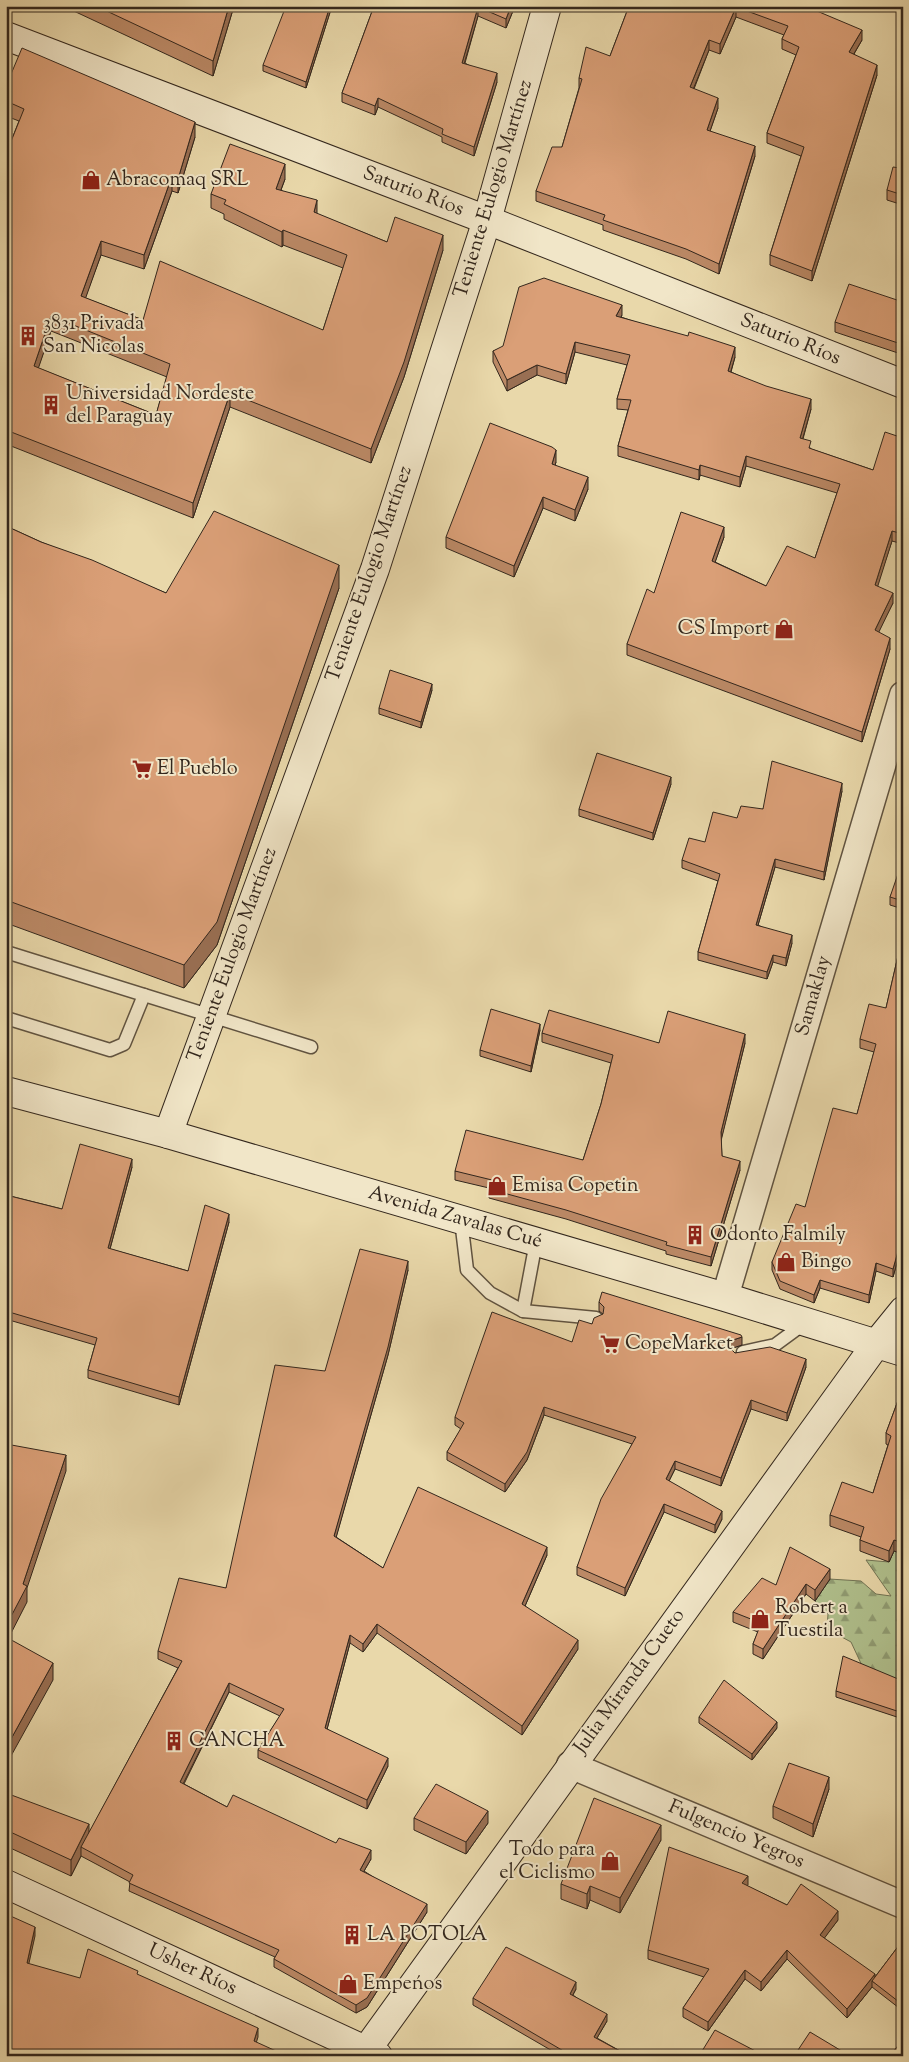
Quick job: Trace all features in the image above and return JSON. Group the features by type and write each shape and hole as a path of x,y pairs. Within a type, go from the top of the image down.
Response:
{"main road":[{"name":"Teniente Eulogio Martínez","path":"168,1134 375,569 487,220 547,6"},
{"name":"Saturio Ríos","path":"6,36 487,220 903,384"},
{"name":"Avenida Zavalas Cué","path":"6,1091 168,1134 725,1297 903,1352"},
{"name":"Julia Miranda Cueto","path":"368,2054 570,1766 876,1343 903,1311"},
{"name":"Usher Ríos","path":"6,1884 368,2054"}],"street":[{"name":"Samaklay","path":"725,1297 903,695"},
{"name":"Fulgencio Yegros","path":"570,1766 903,1905"}],"lane":[{"path":"6,952 311,1046"},
{"path":"6,1018 110,1050 124,1044 144,995"},
{"path":"461,1220 467,1270 490,1293 523,1311 596,1318"},
{"path":"523,1311 536,1242"},
{"path":"738,1354 775,1345 807,1322"}],"green space":[{"path":"894,1551 903,1554 903,1687 865,1672 851,1642 827,1629 828,1614 815,1601 829,1579 861,1581 876,1594 891,1596 866,1560 889,1562"}],"building":[{"path":"96,6 229,6 213,61"},
{"path":"286,6 330,6 306,82 263,65"},
{"path":"374,6 511,6 506,19 478,7 462,63 497,73 474,147 442,134 443,129 378,98 375,106 342,93"},
{"path":"629,6 805,6 862,30 849,52 877,65 812,271 770,255 804,147 767,133 799,47 782,39 788,26 736,7 720,44 709,40 690,87 718,98 707,130 755,146 719,264 686,249 603,220 605,215 536,191 552,147 562,147 582,79 579,78 586,47 610,56"},
{"path":"22,48 195,122 178,179 172,176 144,255 101,241 81,296 143,320 160,261 323,330 347,255 283,230 282,232 224,204 226,200 211,194 230,144 285,164 276,189 317,200 314,212 387,242 395,217 443,235 404,362 371,449 230,393 193,503 6,430 6,154 24,109 6,101 6,86","holes":["51,316 170,364 156,415 34,366"]},
{"path":"903,159 903,195 887,190 893,167 900,168"},
{"path":"544,278 622,305 616,316 688,336 689,332 735,347 728,371 766,386 811,399 800,438 811,441 809,448 873,470 885,432 903,438 903,534 892,531 875,585 893,593 875,630 890,638 862,732 627,644 647,589 654,593 681,512 724,527 712,561 766,586 787,546 815,558 840,484 746,456 740,477 700,465 699,470 618,446 631,400 617,399 630,355 575,342 566,374 537,365 507,380 493,351 503,346 519,287"},
{"path":"849,284 903,302 903,340 901,344 835,322"},
{"path":"490,423 552,447 556,450 552,464 588,477 575,510 543,497 514,566 446,537"},
{"name":"El Pueblo","path":"214,511 339,565 217,922 184,965 6,900 6,526 41,542 92,560 166,593"},
{"path":"390,670 432,684 421,722 379,708"},
{"path":"597,753 671,777 653,833 579,809"},
{"path":"772,761 842,783 824,872 775,859 756,925 792,935 786,958 773,955 767,972 698,952 720,874 682,860 689,838 705,842 713,812 737,818 741,806 763,809"},
{"path":"900,868 903,869 903,901 890,897"},
{"path":"903,934 903,1237 893,1269 876,1263 869,1295 820,1280 814,1295 780,1281 772,1262 796,1204 805,1207 833,1108 857,1114 876,1044 860,1039 869,1004 886,1008"},
{"path":"491,1009 540,1024 531,1066 480,1050"},
{"path":"549,1010 659,1043 668,1011 745,1034 721,1132 722,1156 740,1161 711,1257 666,1245 667,1242 566,1210 489,1189 492,1180 455,1171 466,1130 583,1160 601,1104 613,1055 542,1033"},
{"path":"80,1144 132,1159 108,1248 188,1271 205,1205 229,1214 179,1397 88,1370 97,1338 9,1312 11,1301 6,1300 6,1195 62,1209"},
{"path":"360,1249 408,1261 388,1347 334,1536 383,1568 418,1487 547,1547 522,1604 578,1640 522,1726 377,1624 363,1644 350,1635 325,1728 388,1758 367,1800 258,1750 284,1709 229,1683 180,1782 227,1807 233,1795 336,1843 339,1838 371,1850 360,1870 427,1904 367,1998 356,2005 274,1959 279,1950 129,1883 133,1875 81,1847 182,1661 158,1651 179,1578 226,1588 275,1365 325,1371"},
{"path":"602,1292 741,1335 742,1337 730,1343 730,1348 735,1353 770,1347 806,1359 787,1413 751,1400 721,1478 675,1461 666,1479 722,1511 715,1525 664,1504 625,1588 577,1567 601,1499 636,1437 544,1407 527,1452 505,1484 447,1452 464,1423 455,1417 492,1312 572,1342 579,1320 592,1324 594,1318 603,1314 604,1307 599,1302"},
{"path":"903,1387 903,1543 894,1540 889,1551 860,1540 864,1527 830,1515 842,1482 873,1493 891,1436 886,1433"},
{"path":"6,1444 66,1455 23,1584 27,1586 6,1626"},
{"path":"790,1547 830,1569 815,1590 806,1584 763,1649 753,1644 761,1623 733,1612 762,1578 776,1585"},
{"path":"6,1637 53,1663 6,1748"},
{"path":"843,1656 903,1681 903,1713 836,1691"},
{"path":"724,1680 777,1722 752,1754 699,1717"},
{"path":"789,1763 829,1777 813,1824 773,1806"},
{"path":"436,1784 488,1811 466,1842 414,1818"},
{"path":"6,1793 89,1824 71,1860 6,1830"},
{"name":"Todo para el Ciclismo","path":"594,1798 661,1825 620,1898 590,1886 587,1894 561,1884"},
{"path":"669,1847 748,1876 742,1883 787,1905 801,1884 838,1911 820,1935 875,1974 847,2009 787,1950 761,1982 745,1970 708,2022 683,2008 709,1969 648,1950"},
{"path":"6,1914 35,1927 27,1963 80,1978 88,1949 138,1971 137,1974 258,2028 254,2041 287,2056 6,2056"},
{"path":"903,1940 903,2005 872,1981"},
{"path":"506,1947 576,1982 570,1994 607,2014 594,2037 629,2056 572,2056 473,1998"},
{"path":"715,2030 765,2056 699,2056"},
{"path":"810,2032 850,2056 794,2056"},
{"path":"903,2039 903,2056 890,2056"}],"place":[{"name":"Abracomaq SRL","path":"91,180"},
{"name":"3831 Privada San Nicolas","path":"28,336"},
{"name":"Universidad Nordeste del Paraguay","path":"51,405"},
{"name":"CS Import","path":"784,629"},
{"name":"El Pueblo","path":"142,769"},
{"name":"Emisa Copetin","path":"497,1186"},
{"name":"Odonto Falmily","path":"695,1235"},
{"name":"Bingo","path":"786,1262"},
{"name":"CopeMarket","path":"610,1344"},
{"name":"Robert a Tuestila","path":"760,1619"},
{"name":"CANCHA","path":"174,1741"},
{"name":"Todo para el Ciclismo","path":"610,1861"},
{"name":"LA POTOLA","path":"352,1935"},
{"name":"Empeńos","path":"348,1984"}]}
